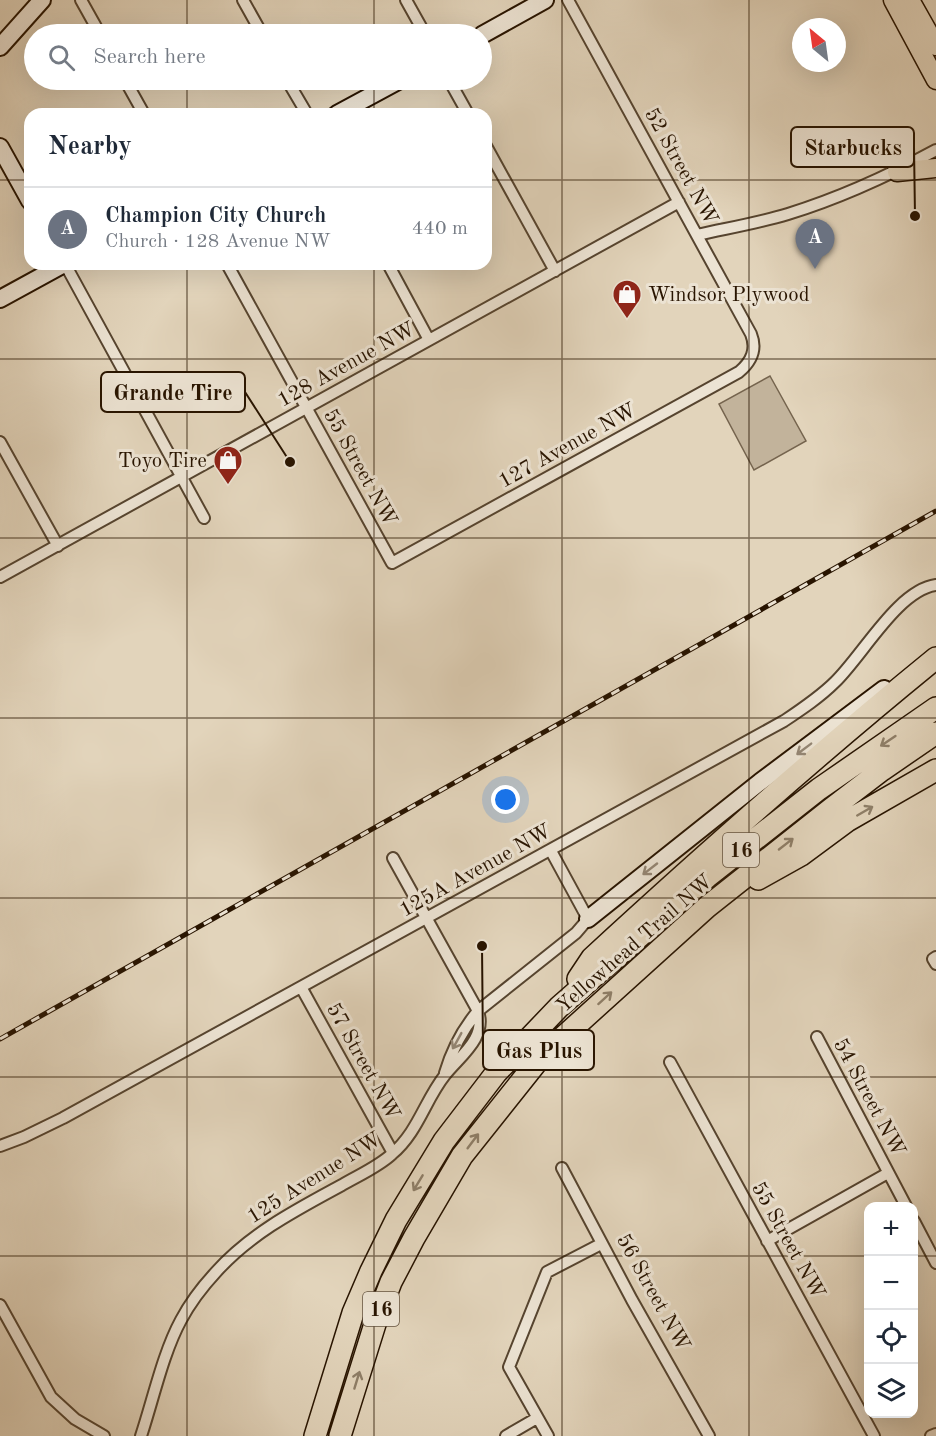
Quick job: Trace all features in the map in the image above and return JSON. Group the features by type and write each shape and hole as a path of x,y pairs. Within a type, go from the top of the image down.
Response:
{"highway":[{"path":"559,1007 592,958 722,839 855,724 936,658"},
{"name":"Yellowhead Trail NW","path":"315,1436 353,1313 371,1271 402,1210 444,1142 496,1073 559,1007 707,877 859,760 936,708"},
{"name":"Yellowhead Trail NW","path":"340,1436 375,1324 391,1282 414,1238 462,1156 540,1058 707,907 848,796 936,733"},
{"path":"707,907 801,855 847,821 936,770"}],"main road":[{"path":"892,0 936,80"},
{"path":"910,0 936,46"},
{"path":"897,172 936,168"}],"street":[{"path":"0,47 42,0"},
{"path":"81,0 94,24"},
{"path":"243,0 256,24"},
{"path":"406,0 419,24"},
{"path":"492,29 545,0"},
{"name":"52 Street NW","path":"568,0 751,334 753,353"},
{"path":"131,90 141,108"},
{"path":"293,90 303,108"},
{"path":"348,108 381,90"},
{"path":"455,90 465,108"},
{"path":"0,147 24,190"},
{"path":"697,235 788,214 851,192 897,172 936,150"},
{"path":"492,157 555,271"},
{"name":"128 Avenue NW","path":"0,577 679,202"},
{"path":"0,299 53,270"},
{"path":"67,270 204,518"},
{"name":"55 Street NW","path":"230,270 392,563"},
{"path":"391,270 429,340"},
{"name":"127 Avenue NW","path":"392,563 723,382 744,368 753,353"},
{"path":"0,442 58,546"},
{"name":"125A Avenue NW","path":"0,1146 63,1118 784,721 804,708 836,681 906,599 922,588 936,585"},
{"path":"393,858 478,1011 576,933 588,919 760,782 936,652"},
{"path":"550,850 588,919"},
{"name":"57 Street NW","path":"301,987 393,1153"},
{"name":"125 Avenue NW","path":"141,1436 171,1342 181,1320 215,1273 246,1243 275,1222 372,1168 393,1153 417,1125 444,1077 479,1034 481,1023 478,1011"},
{"name":"54 Street NW","path":"817,1037 904,1202"},
{"name":"55 Street NW","path":"670,1062 874,1436"},
{"name":"56 Street NW","path":"562,1168 601,1244 709,1436"},
{"path":"767,1240 888,1173"},
{"path":"918,1229 936,1263"},
{"path":"548,1436 509,1367 547,1272 601,1244"},
{"path":"0,1305 51,1398 75,1419 104,1436"},
{"path":"506,1436 537,1418"},
{"path":"931,1436 936,1434"}],"shaded area":[{"path":"770,376 806,441 754,470 719,404"}],"railway":[{"path":"0,1039 936,511"}],"place":[{"name":"Starbucks","path":"915,216"},
{"name":"Champion City Church","path":"815,269"},
{"name":"Windsor Plywood","path":"627,320"},
{"name":"Grande Tire","path":"290,462"},
{"name":"Toyo Tire","path":"228,486"},
{"name":"Gas Plus","path":"482,946"}]}
